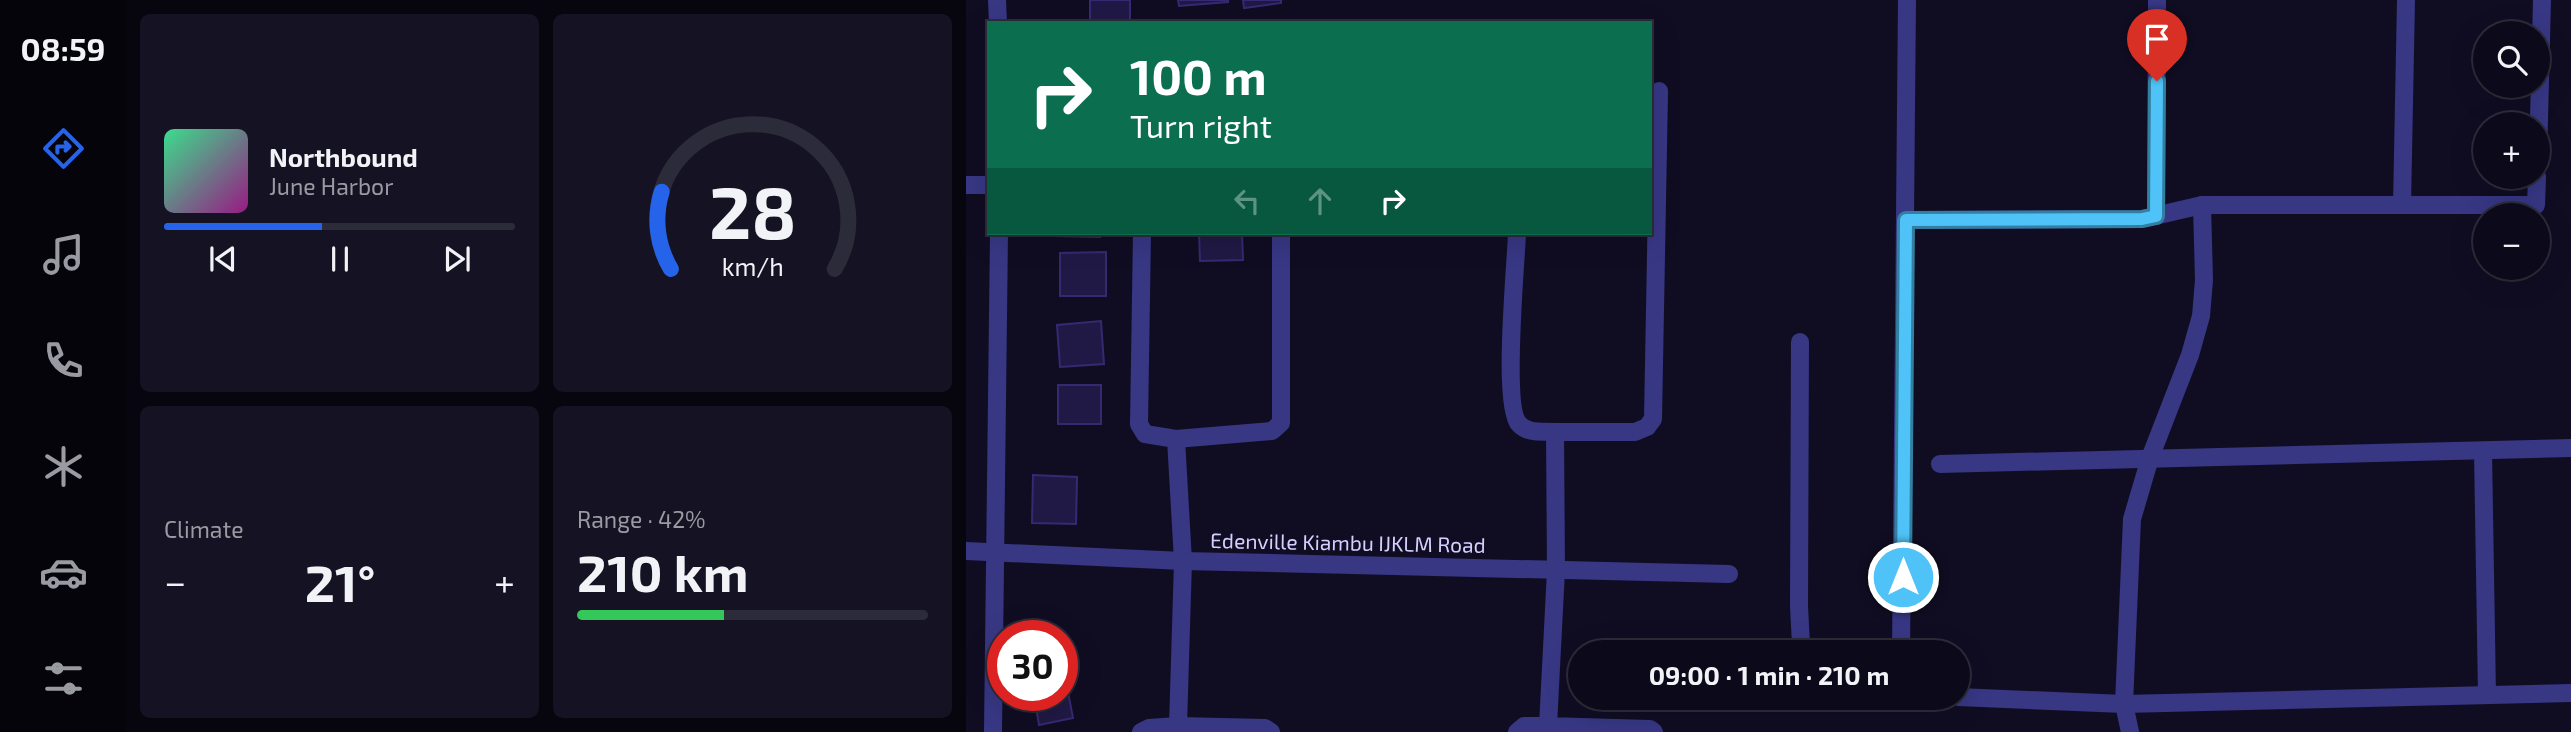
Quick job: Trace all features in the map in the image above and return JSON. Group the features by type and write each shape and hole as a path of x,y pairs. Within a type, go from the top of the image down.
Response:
{"street":[{"path":"998,0 998,21"},
{"path":"1901,640 1907,0"},
{"path":"2156,216 2157,0"},
{"path":"2402,205 2406,0"},
{"path":"2539,112 2542,0"},
{"path":"1517,235 1511,359 1516,419 1529,431 1635,432 1653,419 1659,91"},
{"path":"966,185 987,185"},
{"path":"1906,220 2142,219 2202,205 2536,205 2537,189"},
{"path":"2130,732 2124,704 2132,519 2150,458 2190,355 2201,316 2204,280 2202,205"},
{"path":"993,732 999,235"},
{"path":"1142,235 1139,424 1145,434 1176,439 1272,431 1281,423 1281,235"},
{"path":"1800,341 1801,640"},
{"path":"1548,726 1556,570 1555,432"},
{"path":"1176,439 1183,561 1178,726"},
{"path":"1940,464 2571,448"},
{"path":"2483,451 2487,695"},
{"name":"Edenville Kiambu IJKLM Road","path":"966,551 1183,561 1729,574"},
{"path":"1970,698 2124,704 2571,693"},
{"path":"1141,732 1149,728 1178,726 1265,728 1272,732"},
{"path":"1517,732 1524,726 1650,729 1654,732"}],"building":[{"path":"1090,0 1130,0 1130,21 1090,21"},
{"path":"1178,0 1228,0 1228,2 1179,6"},
{"path":"1243,0 1281,0 1281,3 1244,8"},
{"path":"1100,235 1100,237 1052,236"},
{"path":"1199,235 1242,235 1243,260 1200,261"},
{"path":"1106,252 1106,296 1060,296 1060,253"},
{"path":"1101,321 1104,364 1060,367 1057,325"},
{"path":"1058,385 1101,385 1101,424 1058,424"},
{"path":"1033,475 1077,477 1076,524 1032,523"},
{"path":"1037,711 1072,711 1073,718 1039,725"}],"route":[{"path":"1903,577 1906,220 2142,219 2156,216 2157,81"}]}
